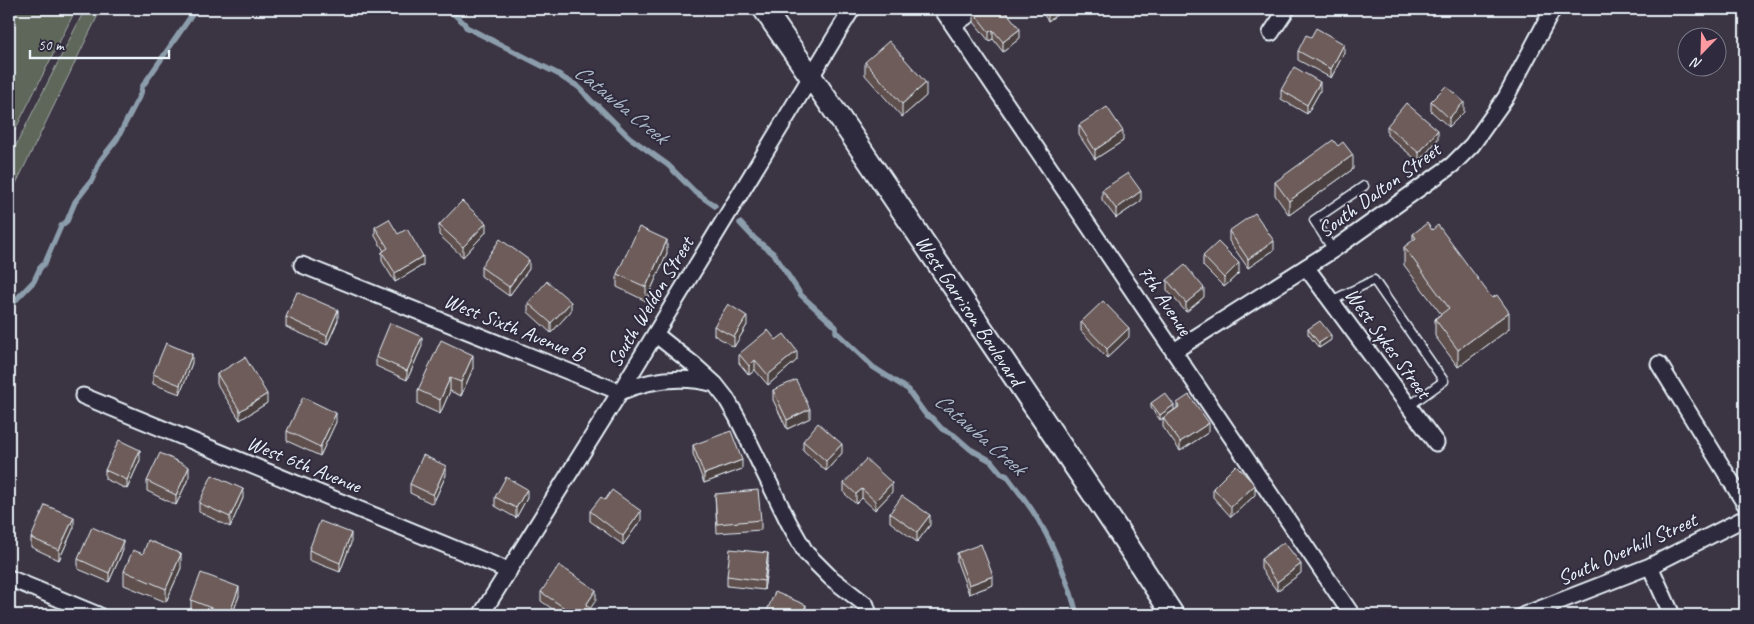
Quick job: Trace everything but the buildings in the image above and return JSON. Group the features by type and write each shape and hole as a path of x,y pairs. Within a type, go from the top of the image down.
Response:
{"main road":[{"name":"West Garrison Boulevard","path":"764,9 1174,615"}],"street":[{"name":"South Weldon Street","path":"481,615 620,392 852,9"},
{"name":"7th Avenue","path":"942,9 1352,615"},
{"path":"954,25 977,9"},
{"path":"1271,34 1287,9"},
{"name":"South Dalton Street","path":"1174,351 1333,250 1452,165 1472,145 1506,97 1553,9"},
{"name":"West Sixth Avenue B","path":"302,265 620,392"},
{"name":"West Sykes Street","path":"1306,267 1436,443"},
{"path":"655,334 715,384 737,417 789,523 806,553 831,578 866,605 869,615"},
{"path":"1659,364 1745,504"},
{"path":"620,392 640,384 670,379 715,384"},
{"name":"West 6th Avenue","path":"83,396 509,571"},
{"name":"South Overhill Street","path":"1524,615 1650,566 1745,518"},
{"path":"1650,566 1672,615"},
{"path":"9,578 98,615"}],"lane":[{"path":"1333,250 1314,220 1364,186"},
{"path":"1331,301 1374,280 1444,381 1409,406"}],"green space":[{"path":"9,9 76,9 9,142"},
{"path":"85,9 101,9 9,198 9,159"}],"waterway":[{"path":"9,307 34,281 40,268 45,263 61,226 67,221 75,202 92,180 100,161 117,139 141,93 142,87 196,9"},
{"name":"Catawba Creek","path":"448,9 466,27 575,84 629,137 668,165 694,191 715,206"},
{"name":"Catawba Creek","path":"740,223 755,239 774,254 801,295 836,327 836,332 873,367 909,390 926,415 932,418 942,429 954,435 970,449 991,461 1001,473 1007,476 1032,510 1046,534 1064,575 1077,615"}]}
